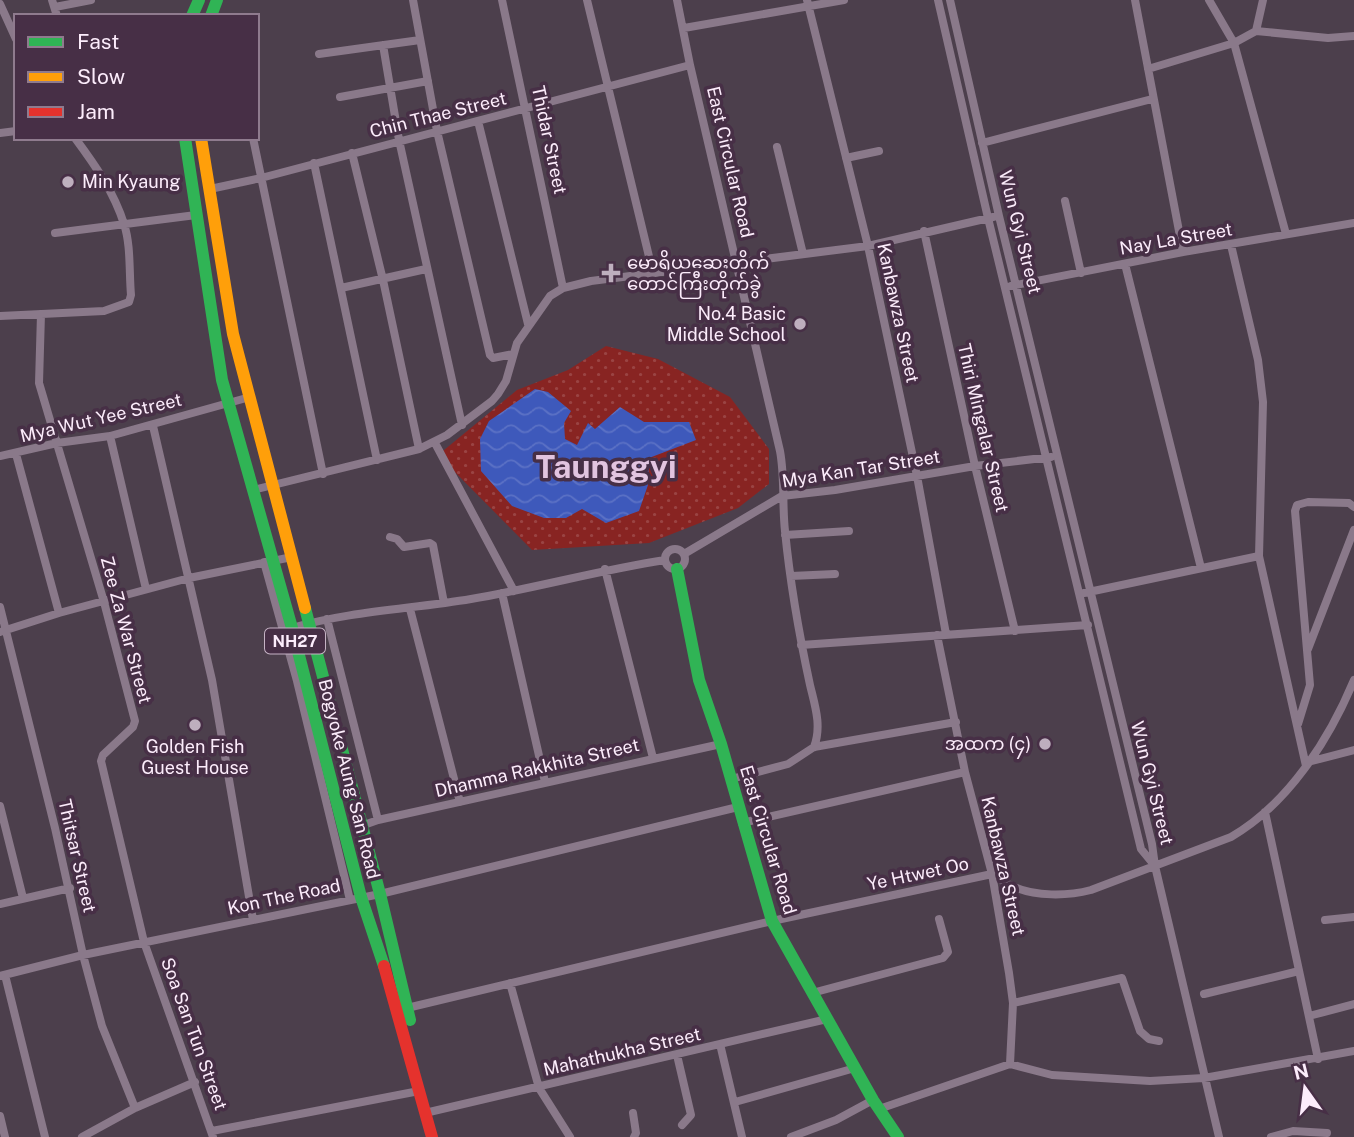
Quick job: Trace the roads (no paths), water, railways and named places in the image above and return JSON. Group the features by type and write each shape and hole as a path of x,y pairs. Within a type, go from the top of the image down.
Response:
{"main road":[{"name":"Bogyoke Aung San Road","path":"185,140 228,403 253,490 269,561 292,628 356,898 381,955 419,1091 442,1137"},
{"name":"Bogyoke Aung San Road","path":"201,140 233,334 380,894 430,1112 432,1137"},
{"name":"East Circular Road","path":"677,569 699,680 721,744 772,921 855,1068 898,1137"}],"street":[{"path":"55,8 91,0"},
{"path":"413,0 438,131 490,355 493,358 513,354"},
{"name":"Thidar Street","path":"502,0 563,288"},
{"path":"587,0 653,274"},
{"name":"East Circular Road","path":"677,0 780,451 784,474 782,496 785,535 801,645 818,720 819,735 814,747"},
{"path":"684,28 808,3 844,0"},
{"name":"Wun Gyi Street","path":"938,0 1140,849 1155,866"},
{"name":"Wun Gyi Street","path":"950,0 999,216 1152,844 1155,866"},
{"path":"1135,0 1183,252"},
{"path":"1209,0 1234,43 1286,234"},
{"path":"1256,31 1263,0"},
{"name":"Kanbawza Street","path":"808,3 868,246 917,476 965,772 992,874 1013,1003 1010,1064"},
{"path":"0,4 14,35"},
{"path":"1147,69 1234,43 1256,31 1328,38 1354,36"},
{"path":"319,54 420,40"},
{"path":"383,45 399,140 462,425"},
{"name":"Chin Thae Street","path":"193,190 261,178 690,65"},
{"path":"340,97 428,81"},
{"path":"982,143 1152,99"},
{"path":"478,121 528,324"},
{"path":"0,316 104,311 129,302 131,295 125,226 111,192 76,140"},
{"path":"253,140 323,474"},
{"path":"777,147 803,254"},
{"path":"846,158 879,151"},
{"path":"352,153 383,280 419,449"},
{"path":"314,163 377,460"},
{"path":"1065,201 1081,273"},
{"path":"55,233 196,215"},
{"path":"253,490 435,443 462,425 498,394 506,381 513,354 528,324 550,296 563,288 591,281 868,246 924,231 999,216"},
{"name":"Nay La Street","path":"1005,288 1183,252 1354,223"},
{"name":"Thiri Mingalar Street","path":"924,231 975,466 1015,631"},
{"path":"1231,245 1258,360 1263,402 1259,556 1297,727 1307,764 1354,750"},
{"path":"1125,264 1201,568"},
{"path":"341,288 426,269"},
{"name":"Zee Za War Street","path":"41,314 39,383 104,602 135,721 133,727 103,755 101,761 144,942"},
{"name":"Mya Wut Yee Street","path":"0,456 153,426 250,397"},
{"path":"153,426 212,680 253,920"},
{"path":"110,436 146,589"},
{"path":"435,443 514,591"},
{"path":"16,454 59,613"},
{"name":"Mya Kan Tar Street","path":"292,628 327,619 410,609 514,591 605,569 665,559 667,553 673,550 684,554 782,496 1057,456"},
{"path":"1297,727 1310,685 1295,511 1297,505 1308,502 1349,503 1354,507"},
{"path":"1307,652 1354,530"},
{"path":"785,535 849,531"},
{"path":"390,537 397,539 404,547 433,545 444,603"},
{"path":"665,559 668,566 677,569 685,563 684,554"},
{"path":"1078,595 1259,556"},
{"path":"3,632 146,589 292,557"},
{"path":"269,561 297,681 356,898"},
{"path":"605,569 653,758"},
{"path":"792,576 835,573"},
{"path":"502,593 545,782"},
{"name":"Thitsar Street","path":"0,607 3,632 70,888 83,955 102,1026 135,1108"},
{"path":"410,609 460,802"},
{"path":"327,619 378,820"},
{"path":"801,645 1097,624"},
{"name":"Ye Htwet Oo","path":"407,1008 772,921 992,874 1012,886 1034,892 1074,894 1155,866 1231,837 1250,826 1265,812 1307,764 1344,703 1354,680"},
{"path":"731,779 788,764 814,747 956,722"},
{"name":"Dhamma Rakkhita Street","path":"361,826 721,744"},
{"path":"742,822 965,772"},
{"path":"0,806 23,898"},
{"name":"Kon The Road","path":"2,975 83,955 380,894 738,807"},
{"path":"1265,812 1318,1059"},
{"path":"1155,866 1219,1137"},
{"path":"0,904 70,888"},
{"path":"1325,920 1354,917"},
{"path":"812,993 943,958 948,952 939,919"},
{"name":"Soa San Tun Street","path":"144,942 212,1134"},
{"path":"1204,994 1299,971"},
{"path":"2,975 45,1137"},
{"path":"1013,1003 1122,978 1140,1031 1149,1039 1159,1041"},
{"path":"510,983 539,1088 570,1137"},
{"path":"1309,1016 1354,1004"},
{"name":"Mahathukha Street","path":"430,1112 827,1019"},
{"path":"720,1044 742,1137"},
{"path":"791,1137 876,1104 1010,1064 1064,1076 1150,1081 1205,1078 1354,1051"},
{"path":"677,1055 691,1115 682,1125"},
{"path":"735,1102 855,1068"},
{"path":"82,1137 135,1108 195,1083"},
{"path":"212,1134 419,1091"},
{"path":"633,1113 636,1133 634,1137"},
{"path":"0,1116 5,1137"},
{"path":"1271,1137 1293,1131 1327,1133"}],"water":[{"path":"535,389 548,392 571,411 564,423 565,439 577,445 588,423 595,429 620,407 644,422 689,422 696,440 649,458 648,485 639,511 606,523 582,509 566,518 544,518 512,506 481,471 480,439 489,421"}],"place":[{"name":"Min Kyaung","path":"68,182"},
{"name":"မောရိယဆေးတိုက် တောင်ကြီးတိုက်ခွဲ","path":"611,273"},
{"name":"No.4 Basic Middle School","path":"800,324"},
{"name":"Golden Fish Guest House","path":"195,725"},
{"name":"အထက (၄)","path":"1045,744"}],"district":[{"name":"Taunggyi","path":"606,467"}]}
